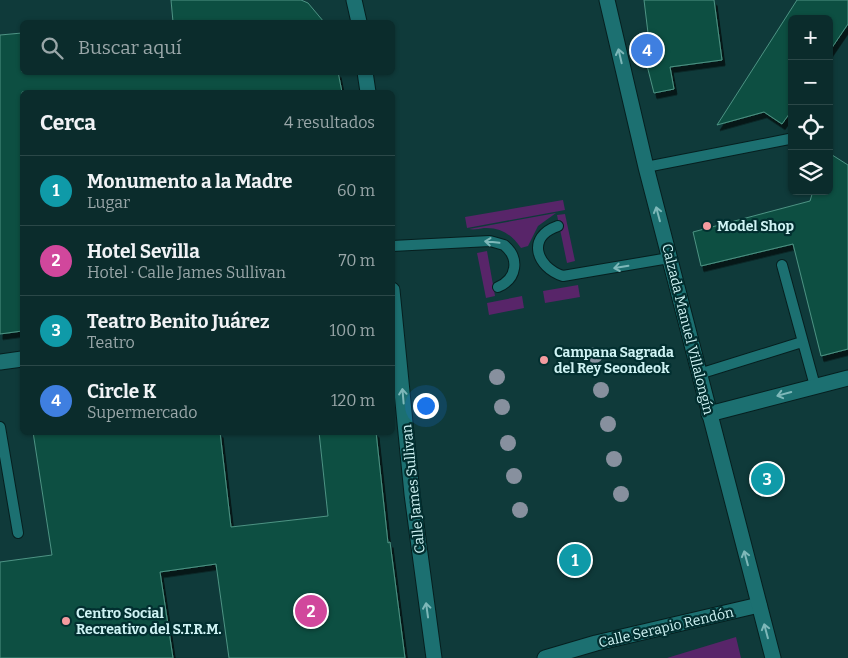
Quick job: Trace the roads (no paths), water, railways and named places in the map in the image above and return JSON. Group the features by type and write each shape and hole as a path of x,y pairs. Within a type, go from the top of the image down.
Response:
{"street":[{"path":"354,0 359,20"},
{"name":"Calzada Manuel Villalongín","path":"607,0 646,168 772,658"},
{"path":"365,75 368,90"},
{"name":"Calle James Sullivan","path":"395,320 412,494 434,658"},
{"path":"0,362 20,359"},
{"path":"709,414 848,378"},
{"name":"Calle Serapio Rendón","path":"545,658 596,643 759,605"}],"lane":[{"path":"646,168 788,139"},
{"path":"558,226 544,234 539,242 538,254 544,265 563,276 669,258"},
{"path":"395,246 490,241 504,244 514,258 515,268 511,278 498,287"},
{"path":"782,265 815,386"},
{"path":"699,374 802,342"},
{"path":"0,427 18,533"}],"place":[{"name":"Circle K","path":"647,50"},
{"name":"Model Shop","path":"707,226"},
{"name":"Campana Sagrada del Rey Seondeok","path":"544,360"},
{"name":"Teatro Benito Juárez","path":"767,479"},
{"name":"Monumento a la Madre","path":"575,560"},
{"name":"Hotel Sevilla","path":"311,611"},
{"name":"Centro Social Recreativo del S.T.R.M.","path":"66,621"}]}
